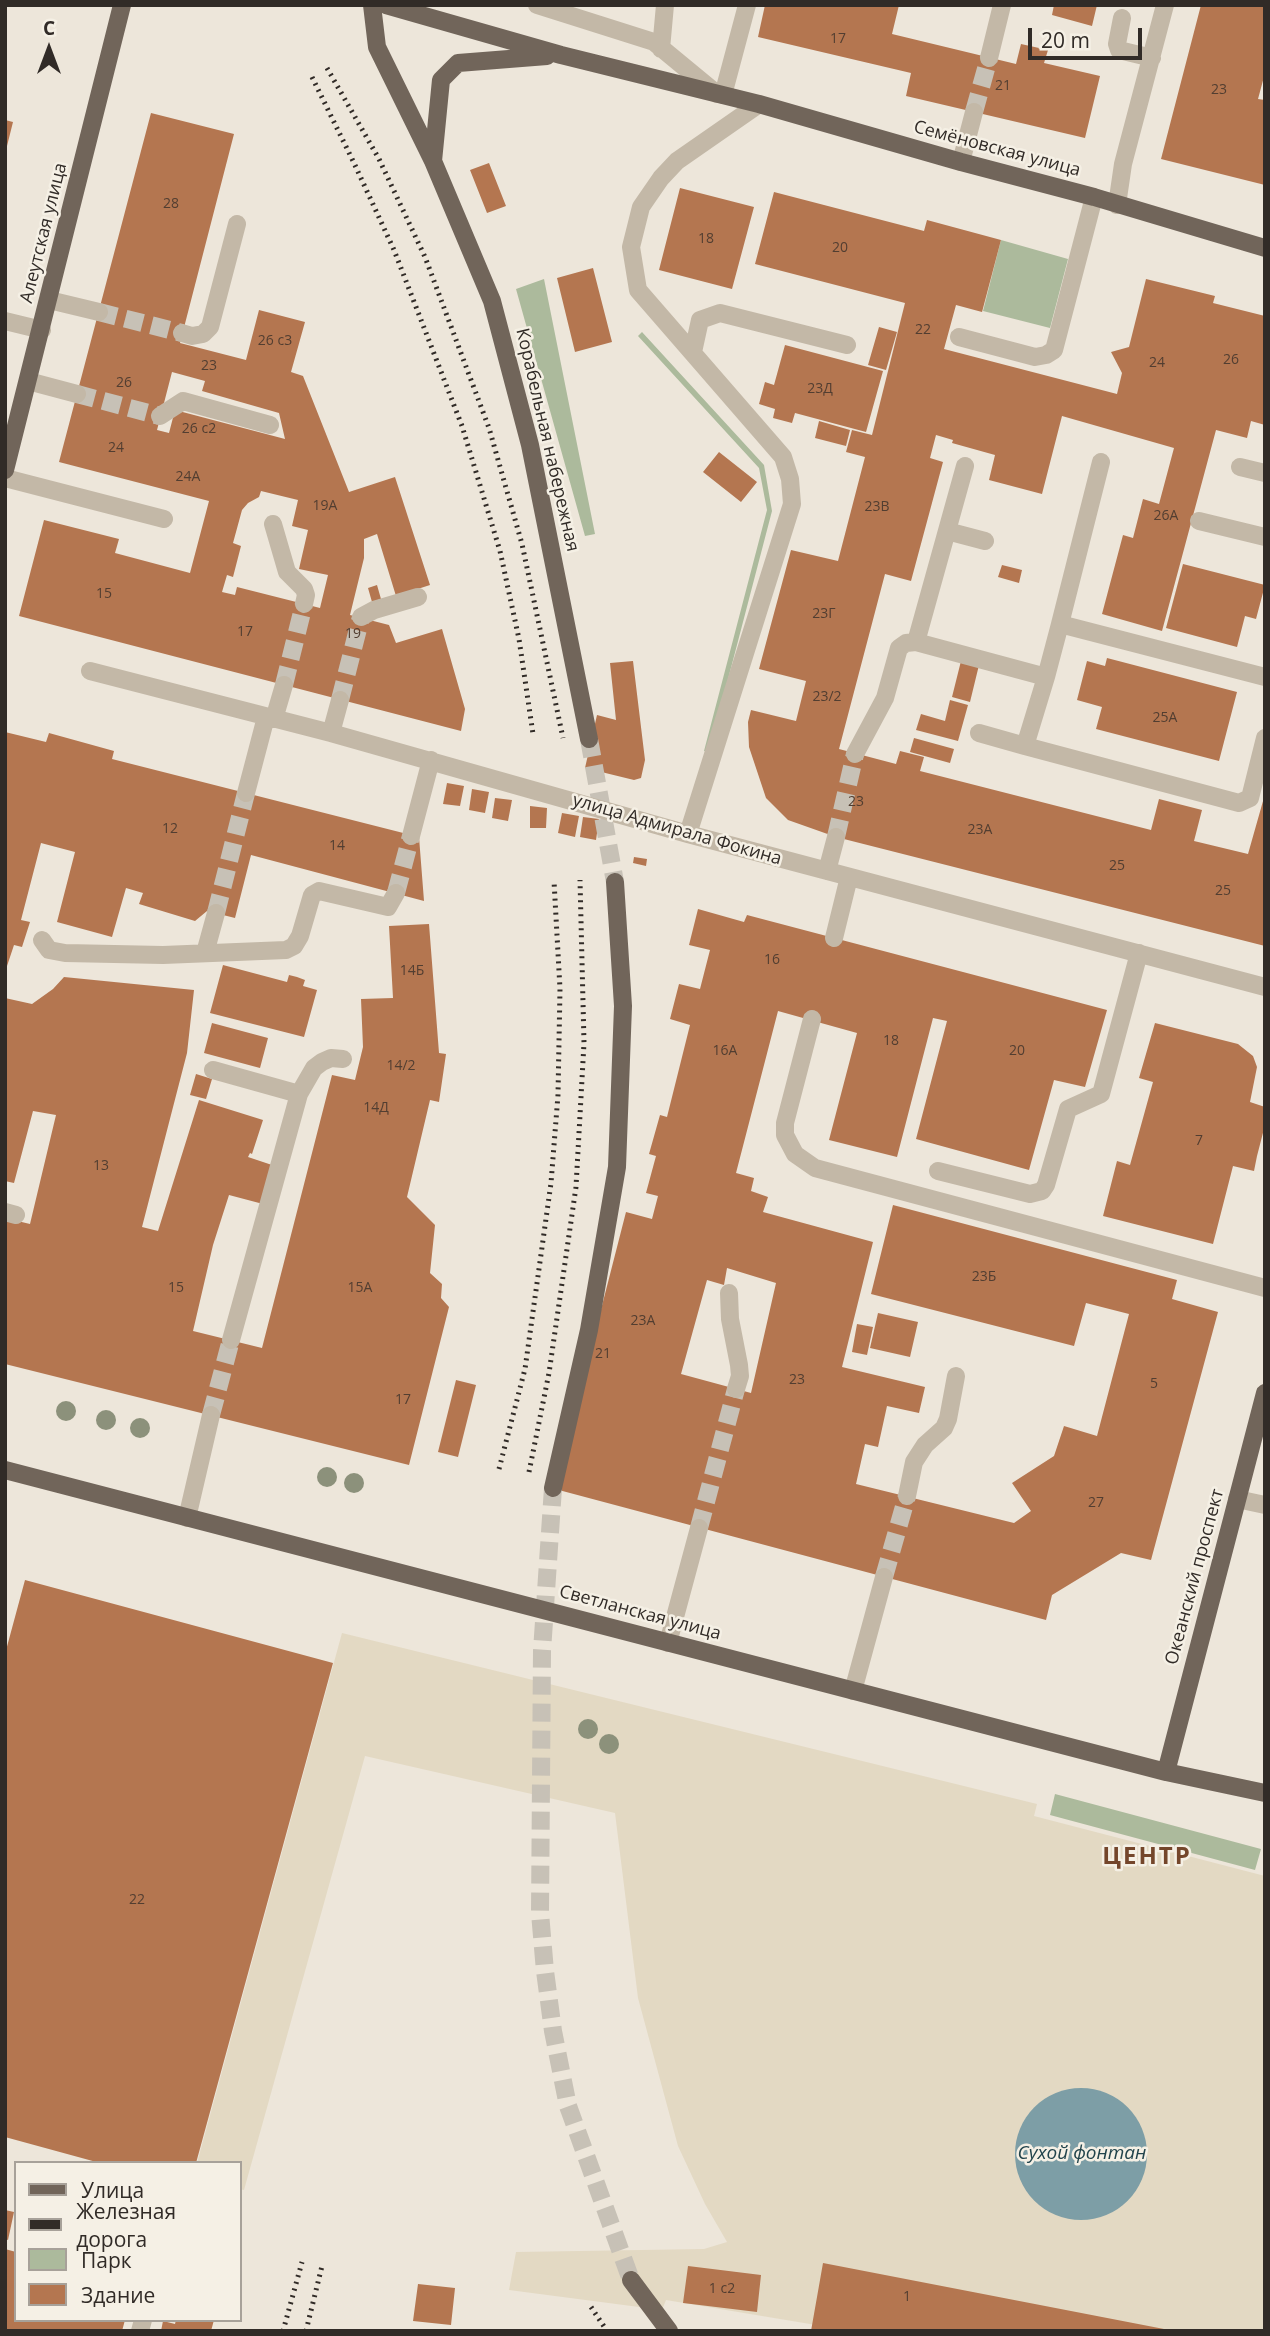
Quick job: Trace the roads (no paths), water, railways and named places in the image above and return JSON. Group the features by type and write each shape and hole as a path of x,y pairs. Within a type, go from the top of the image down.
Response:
{"main road":[{"name":"Алеутская улица","path":"5,470 122,5"},
{"name":"Корабельная набережная","path":"372,5 377,47 433,161 492,301 530,445 589,739"},
{"name":"Семёновская улица","path":"386,5 561,55 759,104 1094,197 1265,248"},
{"path":"433,161 442,80 458,63 561,55"},
{"path":"553,1488 589,1330 617,1167 623,1006 614,882"},
{"name":"Океанский проспект","path":"1166,1772 1265,1393"},
{"name":"Светланская улица","path":"5,1470 1166,1772 1265,1793"},
{"path":"631,2280 669,2331"}],"street":[{"name":"Семёновская улица","path":"537,5 654,42 720,95"},
{"path":"662,49 664,5"},
{"path":"720,95 747,5"},
{"path":"1116,205 1123,164 1165,5"},
{"path":"989,58 998,6"},
{"path":"1122,18 1116,44 1119,50 1152,58"},
{"path":"688,834 792,504 790,479 783,457 693,352 646,303 638,290 631,247 641,207 661,178 677,161 759,104"},
{"path":"961,162 974,112"},
{"path":"959,337 1035,357 1054,350 1094,197"},
{"path":"182,333 192,336 203,334 209,327 237,224"},
{"path":"49,300 99,312"},
{"path":"693,352 700,320 720,313 847,345"},
{"path":"5,321 41,330"},
{"path":"28,381 76,394"},
{"path":"160,416 183,401 270,425"},
{"path":"1026,746 1101,462"},
{"path":"916,642 965,466"},
{"path":"1240,467 1265,473"},
{"path":"5,478 163,519"},
{"path":"1199,521 1265,537"},
{"path":"273,524 287,572 304,589 304,604"},
{"path":"947,531 985,541"},
{"path":"361,617 374,610 418,597"},
{"path":"1060,624 1265,677"},
{"path":"855,754 885,698 899,648 906,643 916,642 1046,677"},
{"name":"улица Адмирала Фокина","path":"90,671 331,733 688,834 1265,987"},
{"path":"246,793 270,718 284,685"},
{"path":"331,733 340,700"},
{"path":"979,733 1238,803 1250,798 1265,738"},
{"path":"411,836 431,760"},
{"path":"827,871 836,837"},
{"path":"834,938 849,877"},
{"path":"42,940 49,950 65,953 163,955 286,950 294,946 300,936 312,895 319,891 388,907 396,893"},
{"path":"205,953 215,913"},
{"path":"939,1171 1030,1194 1042,1191 1068,1109 1101,1094 1139,953"},
{"path":"812,1019 785,1123 785,1135 795,1154 815,1168 1265,1288"},
{"path":"231,1340 299,1094 314,1068 331,1058 344,1059"},
{"path":"213,1070 299,1094"},
{"path":"729,1293 730,1319 740,1376 736,1389"},
{"path":"907,1496 914,1462 925,1445 944,1428 948,1419 956,1376"},
{"path":"187,1518 211,1415"},
{"path":"1237,1499 1265,1505"},
{"path":"668,1643 699,1528"},
{"path":"853,1691 884,1577"}],"water":[{"name":"Сухой фонтан","path":"1081,2088 1106,2093 1128,2107 1142,2129 1147,2154 1142,2179 1128,2201 1106,2215 1081,2220 1056,2215 1034,2201 1020,2179 1015,2154 1020,2129 1034,2107 1056,2093"}],"tunnel":[{"path":"974,112 989,58"},
{"path":"99,312 182,333"},
{"path":"77,394 160,416"},
{"path":"284,685 304,604"},
{"path":"340,700 361,617"},
{"path":"589,739 615,882"},
{"path":"836,837 855,754"},
{"path":"216,913 246,793"},
{"path":"396,893 411,836"},
{"path":"211,1415 231,1340"},
{"path":"699,1528 736,1389"},
{"path":"553,1488 542,1651 540,1913 545,1971 553,2031 568,2106 631,2280"},
{"path":"884,1577 907,1496"}],"railway":[{"path":"327,68 379,159 425,257 489,428 522,544 563,738"},
{"path":"312,77 394,250 462,426 500,551 519,639 533,734"},
{"path":"529,1472 549,1373 576,1187 584,1043 580,880"},
{"path":"499,1469 525,1369 551,1183 558,1095 560,989 554,881"},
{"path":"283,2331 302,2262"},
{"path":"306,2331 322,2266"},
{"path":"591,2307 607,2331"}],"district":[{"name":"ЦЕНТР","path":"1147,1857"}]}
